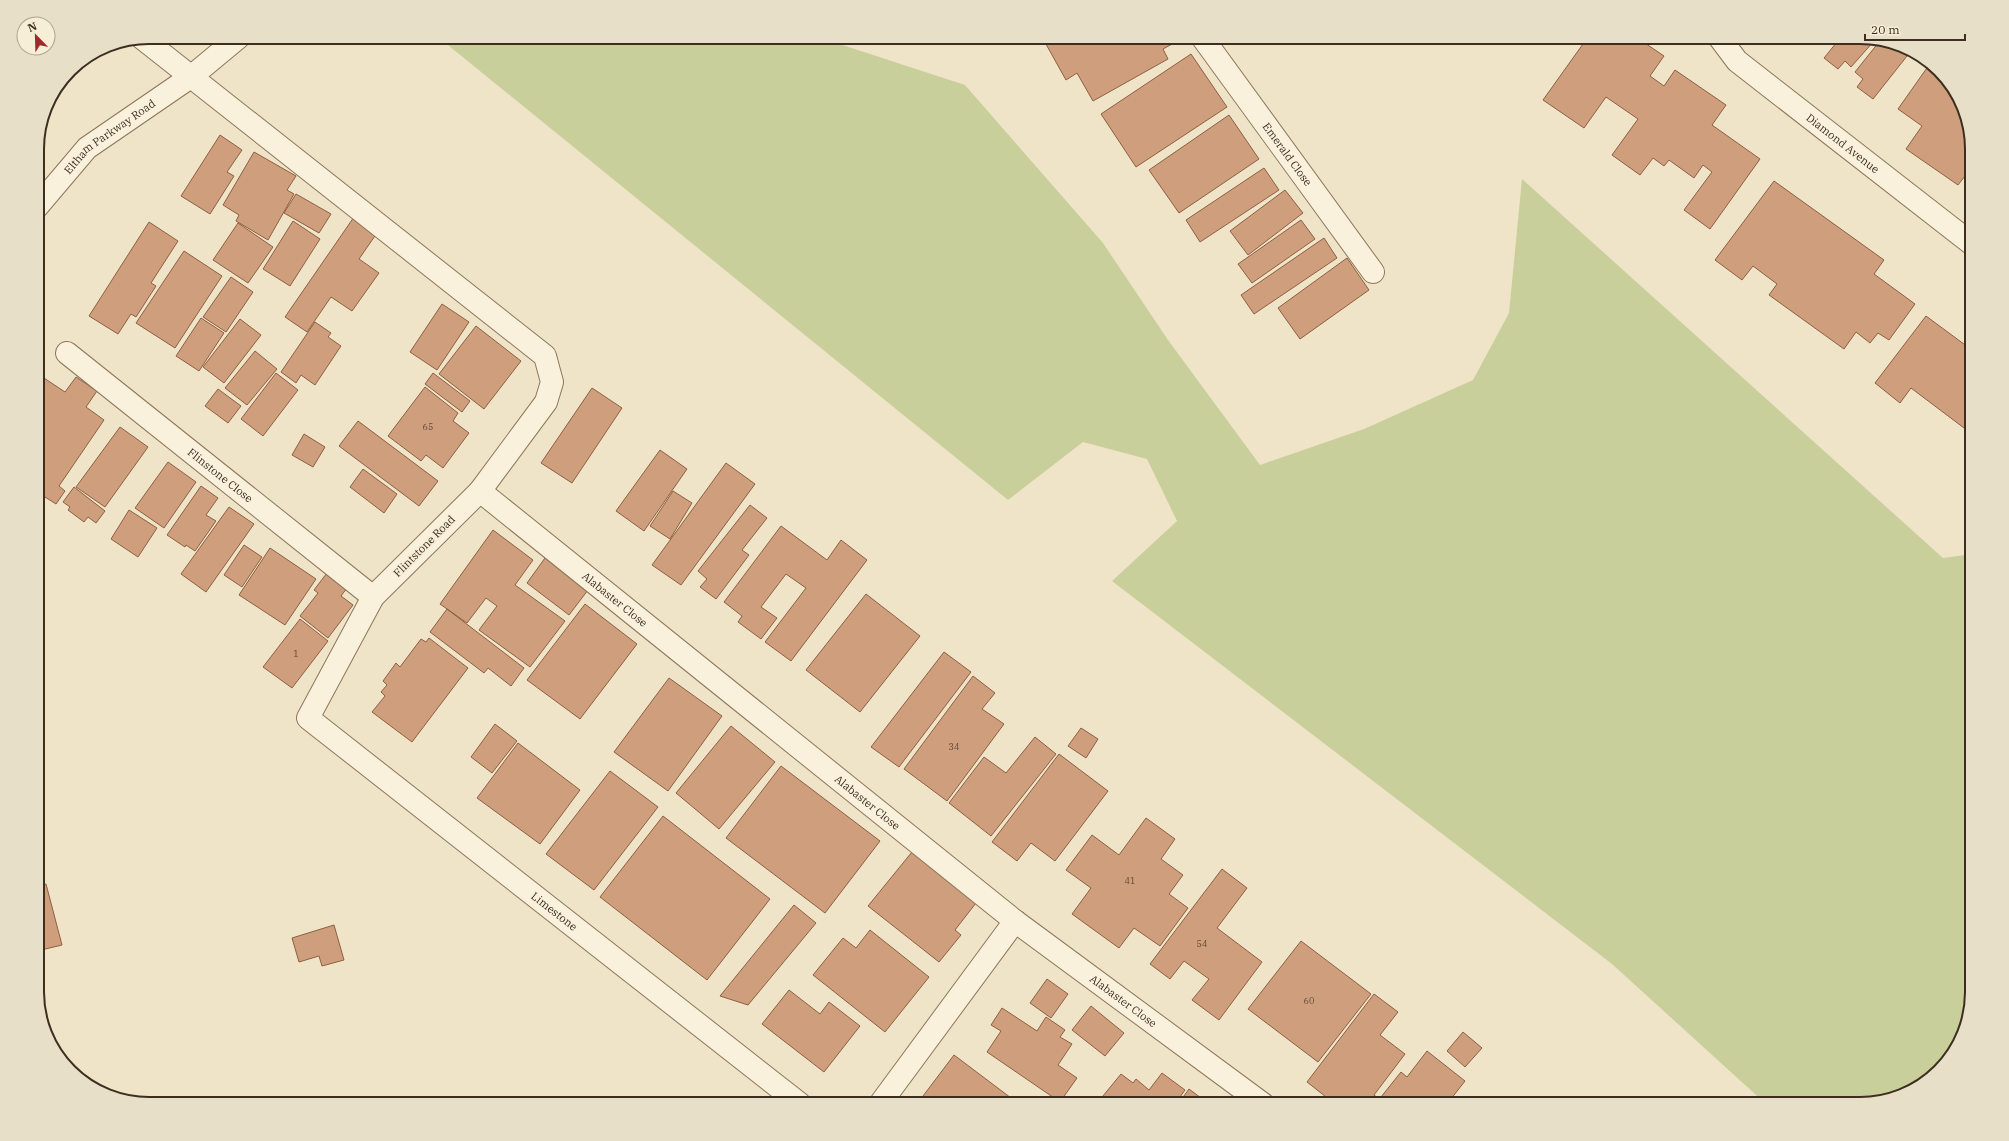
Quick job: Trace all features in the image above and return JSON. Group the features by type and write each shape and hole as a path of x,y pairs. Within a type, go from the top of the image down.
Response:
{"street":[{"path":"150,44 192,76"},
{"name":"Eltham Parkway Road","path":"44,199 87,148 192,76 231,44"},
{"name":"Emerald Close","path":"1207,44 1373,272"},
{"name":"Diamond Avenue","path":"1724,44 1737,61 1965,239"},
{"name":"Flintstone Road","path":"192,76 545,356 552,382 546,402 480,490 373,597 308,718"},
{"name":"Flinstone Close","path":"67,353 373,597"},
{"name":"Alabaster Close","path":"480,490 1015,921 1254,1097"},
{"name":"Limestone","path":"308,718 791,1097"},
{"path":"885,1097 1015,921"}],"green space":[{"path":"447,44 839,44 965,85 1103,243 1168,340 1260,465 1364,429 1473,380 1509,313 1522,179 1943,558 1965,555 1965,992 1961,1019 1951,1044 1943,1056 1924,1075 1900,1089 1887,1093 1860,1097 1758,1097 1612,964 1112,581 1177,521 1147,459 1083,442 1008,500"}],"building":[{"path":"1046,44 1172,44 1163,49 1168,59 1093,101 1077,73 1066,80"},
{"path":"1583,44 1646,44 1664,56 1650,76 1664,86 1675,70 1726,105 1712,125 1760,159 1710,229 1684,210 1712,172 1703,165 1694,178 1669,160 1664,166 1653,158 1640,175 1612,155 1638,119 1606,97 1584,128 1543,100"},
{"path":"1835,44 1871,45 1851,67 1845,61 1838,69 1824,58"},
{"path":"1876,46 1900,52 1907,56 1873,99 1857,87 1863,79 1855,72"},
{"path":"1191,54 1227,107 1136,167 1101,114"},
{"path":"1927,68 1943,85 1957,109 1965,142 1965,176 1958,185 1906,149 1922,126 1898,109"},
{"path":"1229,115 1259,159 1179,213 1149,170"},
{"path":"220,135 242,150 227,172 234,176 210,214 181,196"},
{"path":"254,152 296,176 287,190 294,194 268,240 236,221 239,215 223,205"},
{"path":"1264,168 1279,190 1200,242 1186,220"},
{"path":"1774,181 1884,260 1874,274 1915,304 1889,340 1878,333 1870,343 1856,332 1844,349 1769,295 1777,284 1753,266 1742,280 1715,260"},
{"path":"1285,190 1303,213 1248,255 1230,231"},
{"path":"296,194 331,214 319,233 284,213"},
{"path":"354,217 377,233 359,259 379,273 352,311 331,297 307,332 285,317"},
{"path":"1301,220 1315,239 1252,283 1238,264"},
{"path":"293,221 320,239 290,286 263,269"},
{"path":"149,222 178,241 151,283 156,286 136,317 131,314 118,334 89,316"},
{"path":"238,223 273,247 248,283 213,260"},
{"path":"1324,238 1337,258 1254,314 1241,295"},
{"path":"184,251 222,276 175,348 136,323"},
{"path":"1347,258 1369,290 1300,339 1278,308"},
{"path":"231,277 253,292 226,332 203,317"},
{"path":"442,304 469,322 437,370 410,352"},
{"path":"1926,316 1965,345 1965,429 1911,388 1900,403 1875,383"},
{"path":"201,318 224,333 199,371 176,356"},
{"path":"240,319 261,335 224,383 203,367"},
{"path":"315,322 331,333 328,337 341,346 315,385 301,375 296,383 281,372"},
{"path":"476,326 521,361 484,409 439,374"},
{"path":"255,351 277,369 247,405 225,388"},
{"path":"276,373 298,390 263,436 241,419"},
{"path":"433,373 470,401 462,412 425,384"},
{"path":"76,377 97,391 86,407 104,420 59,486 65,491 56,504 44,496 44,378 65,392"},
{"path":"425,387 458,413 453,421 469,433 443,468 426,455 421,461 388,436"},
{"path":"592,388 622,408 572,483 541,463"},
{"path":"218,389 241,406 228,423 205,406"},
{"path":"358,421 438,481 419,506 339,446"},
{"path":"120,427 148,447 105,507 76,487"},
{"path":"304,434 325,447 313,467 292,455"},
{"path":"660,450 687,469 644,531 616,511"},
{"path":"168,462 196,482 164,528 135,508"},
{"path":"726,463 755,484 681,585 652,565"},
{"path":"363,469 397,494 384,513 350,487"},
{"path":"201,486 218,498 206,515 216,521 195,551 186,545 185,547 167,535"},
{"path":"74,487 105,511 96,523 88,517 84,522 68,510 70,507 63,502"},
{"path":"673,491 692,503 670,539 650,526"},
{"path":"750,505 767,518 742,550 749,555 716,599 700,587 707,579 698,571"},
{"path":"229,507 254,524 206,592 181,574"},
{"path":"129,510 157,528 138,557 111,539"},
{"path":"781,526 827,560 841,540 867,560 791,661 765,642 806,588 786,574 761,607 777,618 761,639 738,622 742,616 724,602"},
{"path":"493,530 533,560 515,585 565,621 530,667 479,630 497,606 486,598 467,623 440,604"},
{"path":"244,545 262,557 242,587 224,575"},
{"path":"270,548 316,579 285,625 239,595"},
{"path":"545,558 588,590 569,615 527,583"},
{"path":"330,569 350,584 341,596 353,605 328,638 300,616 318,593 314,590"},
{"path":"866,594 920,636 860,712 806,670"},
{"path":"585,604 637,644 580,719 527,680"},
{"path":"447,609 524,668 511,686 488,668 484,673 430,632"},
{"path":"300,619 328,641 292,688 263,667"},
{"path":"429,638 468,668 412,742 372,712 385,696 381,692 387,685 383,681 396,663 400,667 421,639 426,642"},
{"path":"944,652 971,672 899,767 871,747"},
{"path":"973,676 995,693 982,709 1004,724 947,801 904,769"},
{"path":"669,678 722,716 668,791 614,752"},
{"path":"495,724 517,741 492,773 471,757"},
{"path":"731,726 775,762 719,829 676,793"},
{"path":"1081,728 1098,739 1086,758 1068,746"},
{"path":"1035,737 1056,754 991,836 949,803 984,757 1006,773"},
{"path":"518,743 580,790 540,844 477,798"},
{"path":"1059,754 1108,791 1055,861 1031,843 1017,861 992,842"},
{"path":"781,766 880,841 825,913 726,838"},
{"path":"610,771 658,807 594,890 546,854"},
{"path":"663,816 770,899 707,980 600,897"},
{"path":"1146,818 1175,839 1161,859 1183,875 1169,894 1188,908 1160,946 1134,928 1119,948 1072,914 1091,888 1066,870 1092,835 1119,855"},
{"path":"912,852 976,903 955,930 961,935 939,962 868,906"},
{"path":"1222,869 1247,888 1217,928 1262,962 1219,1020 1192,1000 1209,979 1184,961 1170,979 1150,964"},
{"path":"44,884 46,884 62,945 44,949"},
{"path":"794,905 816,923 748,1005 720,996"},
{"path":"334,925 344,960 322,966 319,956 299,962 292,938"},
{"path":"870,930 929,977 885,1032 813,975 843,938 856,948"},
{"path":"1301,941 1371,994 1318,1062 1248,1009"},
{"path":"1047,979 1068,994 1051,1018 1030,1003"},
{"path":"789,990 820,1014 829,1002 860,1026 824,1072 762,1024"},
{"path":"1374,994 1398,1012 1380,1035 1405,1054 1374,1095 1377,1097 1326,1097 1307,1082"},
{"path":"1091,1006 1124,1033 1105,1056 1072,1030"},
{"path":"1002,1008 1037,1031 1046,1017 1065,1030 1060,1037 1072,1044 1058,1065 1077,1078 1064,1097 1053,1097 987,1052 1001,1031 991,1025"},
{"path":"1463,1032 1482,1048 1465,1067 1447,1051"},
{"path":"1427,1051 1465,1081 1452,1097 1381,1097 1401,1072 1407,1077"},
{"path":"954,1055 1010,1097 922,1097"},
{"path":"1162,1073 1185,1090 1180,1097 1102,1097 1121,1074 1133,1083 1136,1079 1149,1090"},
{"path":"1189,1089 1200,1097 1183,1097"}]}
